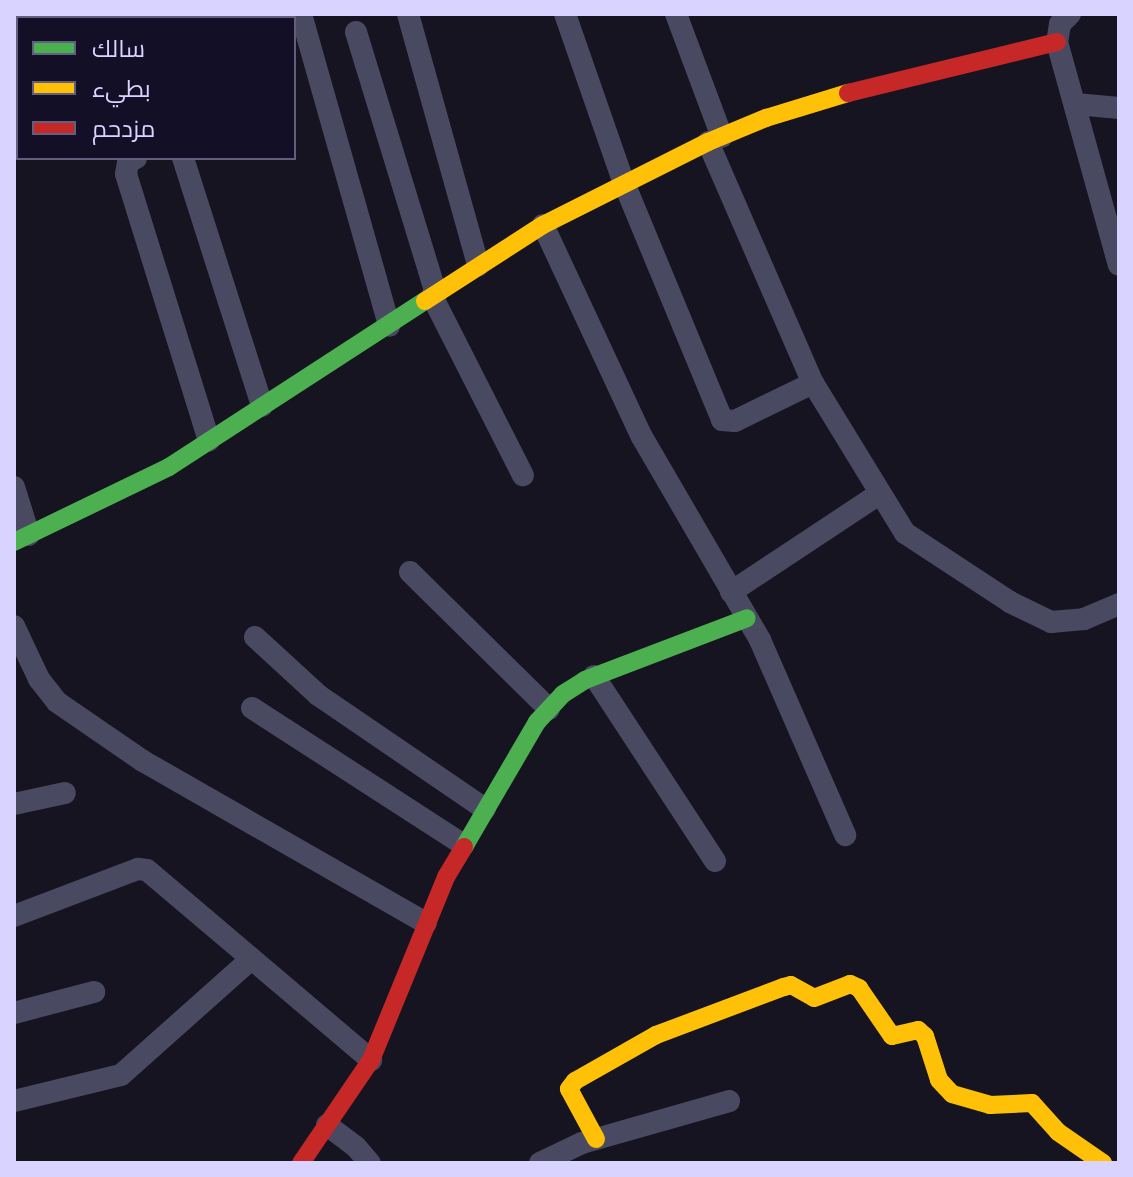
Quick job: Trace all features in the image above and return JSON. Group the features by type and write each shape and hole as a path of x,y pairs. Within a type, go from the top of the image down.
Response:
{"street":[{"path":"301,14 389,326"},
{"path":"408,14 478,265"},
{"path":"565,14 624,183 722,420 735,421 813,383"},
{"path":"676,14 715,140 813,383 905,533 1036,616 1051,622 1071,623 1119,604"},
{"path":"1070,14 1060,24 1057,42 1119,265"},
{"path":"356,32 434,295 523,475"},
{"path":"14,487 22,539 123,492 389,326 478,265 543,225 624,183 766,118 891,80 1057,42"},
{"path":"1076,104 1119,108"},
{"path":"132,160 128,162 126,174 209,440"},
{"path":"184,160 262,406"},
{"path":"543,225 642,437 747,618 812,755 845,835"},
{"path":"731,592 879,494"},
{"path":"410,572 549,709"},
{"path":"301,1163 371,1060 426,923 464,845 537,722 563,694 594,676 747,618"},
{"path":"14,626 39,679 57,702 143,761 426,923"},
{"path":"255,637 318,695 485,809"},
{"path":"594,676 715,861"},
{"path":"252,708 464,845"},
{"path":"14,804 65,793"},
{"path":"14,916 142,868 184,898 250,960 371,1060"},
{"path":"14,1101 121,1075 250,960"},
{"path":"596,1139 569,1089 575,1081 656,1035 717,1011 791,985 814,998 850,984 859,988 892,1036 913,1030 925,1036 939,1080 952,1094 990,1105 1032,1103 1058,1132 1103,1163"},
{"path":"14,1013 94,992"},
{"path":"540,1163 596,1139 729,1101"},
{"path":"327,1125 356,1147 370,1163"}],"traffic: fast":[{"path":"14,542 169,467 425,301"},
{"path":"464,847 537,722 563,694 585,680 747,618"}],"traffic: slow":[{"path":"425,301 543,225 708,142 766,118 848,93"},
{"path":"596,1139 569,1089 575,1081 656,1035 784,987 791,985 814,998 850,984 859,988 892,1036 918,1030 925,1036 939,1080 952,1094 990,1105 1032,1103 1058,1132 1103,1163"}],"traffic: jam":[{"path":"848,93 1057,42"},
{"path":"301,1163 371,1060 446,877 464,847"}]}
